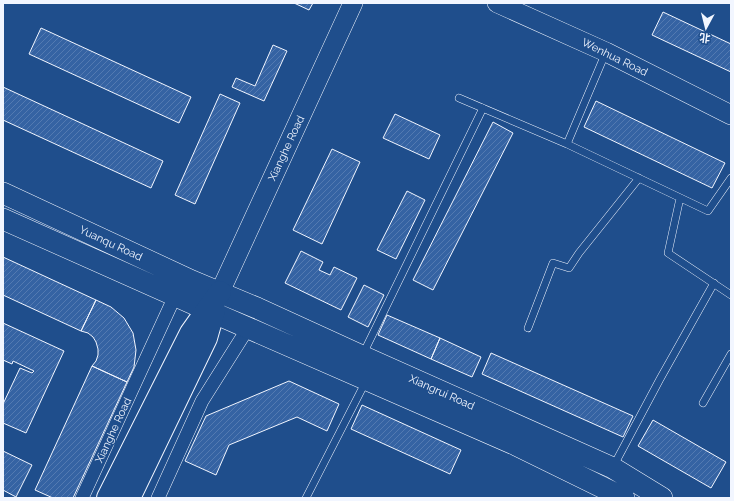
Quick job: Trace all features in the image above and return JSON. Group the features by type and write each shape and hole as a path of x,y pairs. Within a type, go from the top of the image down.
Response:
{"highway":[{"path":"108,498 191,333 220,292"},
{"path":"129,498 206,338 220,292"}],"main road":[{"name":"Xianghe Road","path":"220,292 352,3"},
{"name":"Wenhua Road","path":"497,3 606,52 731,115"},
{"name":"Yuanqu Road","path":"3,193 192,281 220,292"},
{"name":"Yuanqu Road","path":"3,219 207,310"},
{"name":"Xiangrui Road","path":"220,292 613,468 662,498"},
{"name":"Xiangrui Road","path":"207,310 516,445 624,498"}],"street":[{"name":"Xianghe Road","path":"82,498 175,296"},
{"path":"158,498 202,401 248,328"}],"lane":[{"path":"567,144 606,52"},
{"path":"459,98 567,144 708,211 731,178"},
{"path":"362,356 483,108"},
{"path":"528,328 553,263 569,268 579,253 640,178"},
{"path":"680,198 668,253 731,295"},
{"path":"613,468 660,379 714,283"},
{"path":"703,403 731,354"},
{"path":"306,498 366,380"}],"building":[{"path":"294,3 313,3 309,10"},
{"path":"663,12 731,44 731,72 652,35"},
{"path":"41,28 191,97 179,123 29,54"},
{"path":"273,45 287,51 264,101 232,87 236,78 255,86"},
{"path":"3,87 163,161 151,188 3,120"},
{"path":"220,94 240,103 195,204 175,195"},
{"path":"596,101 725,163 712,188 584,127"},
{"path":"395,114 440,135 429,159 383,138"},
{"path":"493,122 513,133 433,290 413,280"},
{"path":"332,149 360,162 322,244 293,230"},
{"path":"407,191 425,200 396,259 377,250"},
{"path":"301,251 323,262 319,270 330,275 334,267 357,278 341,310 285,283"},
{"path":"3,257 96,300 81,331 3,295"},
{"path":"364,285 384,295 368,327 348,317"},
{"path":"96,300 111,307 124,318 133,333 136,350 134,367 127,382 92,366 98,355 96,342 88,333 81,331"},
{"path":"387,315 440,338 431,359 378,335"},
{"path":"3,323 64,351 26,433 3,423 3,404 20,368 32,373 34,371 13,361 12,364 3,360"},
{"path":"440,338 481,357 472,377 431,359"},
{"path":"491,353 633,416 623,437 482,374"},
{"path":"92,366 127,382 73,498 53,498 35,490"},
{"path":"289,381 339,404 327,431 297,417 229,445 216,475 185,461 206,416"},
{"path":"362,405 461,450 450,474 351,429"},
{"path":"653,420 726,462 711,488 638,446"},
{"path":"3,451 32,465 16,497 3,490"}]}
